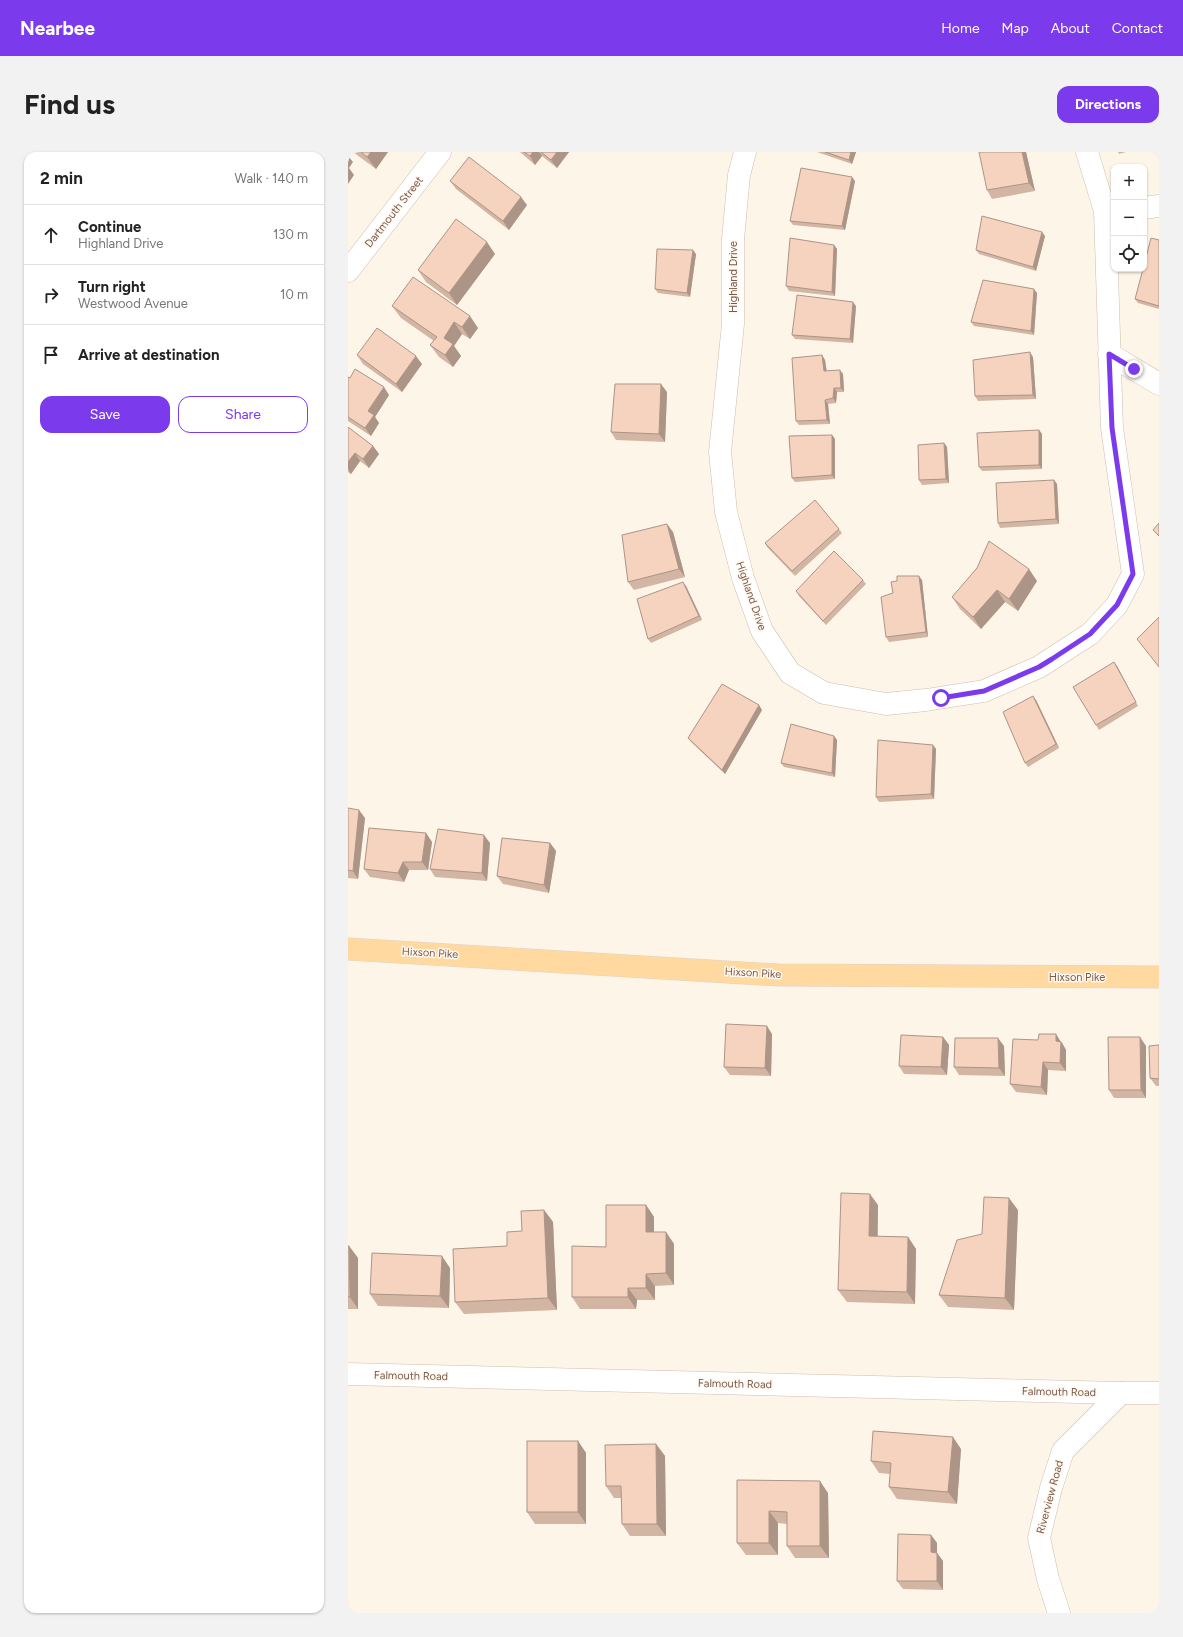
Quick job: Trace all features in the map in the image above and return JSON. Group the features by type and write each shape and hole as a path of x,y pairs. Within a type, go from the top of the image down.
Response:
{"main road":[{"name":"Hixson Pike","path":"348,949 778,975 1159,978"}],"street":[{"name":"Dartmouth Street","path":"348,271 440,152"},
{"name":"Highland Drive","path":"745,152 739,175 733,239 733,324 720,452 726,512 743,578 762,631 790,673 824,693 886,704 926,700 984,691 1039,667 1090,634 1117,605 1133,574 1112,428 1109,354 1110,211 1087,152"},
{"path":"1147,208 1159,206"},
{"path":"1109,354 1159,384"},
{"name":"Falmouth Road","path":"348,1374 1121,1394"},
{"path":"1121,1394 1159,1393"},
{"name":"Riverview Road","path":"1059,1613 1048,1578 1039,1538 1051,1488 1063,1451 1121,1394"}],"building":[{"path":"361,152 371,152 367,157"},
{"path":"524,152 533,152 530,156"},
{"path":"541,152 557,152 551,160"},
{"path":"825,152 851,152 849,160"},
{"path":"979,152 1022,152 1029,183 987,190"},
{"path":"469,157 521,197 503,221 450,181"},
{"path":"801,168 852,177 842,226 790,221"},
{"path":"982,216 1042,232 1033,267 976,250"},
{"path":"456,219 487,242 449,293 418,270"},
{"path":"790,238 834,245 832,292 786,286"},
{"path":"1151,238 1159,240 1159,306 1135,299 1142,272 1147,272 1147,253"},
{"path":"657,249 693,250 687,293 655,289"},
{"path":"413,277 470,316 462,327 454,322 444,338 453,344 445,355 430,345 437,337 392,306"},
{"path":"983,280 1034,289 1031,331 971,322"},
{"path":"797,295 853,302 850,339 792,335"},
{"path":"377,328 416,356 396,384 357,355"},
{"path":"1030,352 1033,395 975,396 973,360"},
{"path":"822,355 824,371 840,370 841,388 834,388 833,398 825,400 827,420 796,421 792,358"},
{"path":"355,369 384,387 368,411 374,415 365,428 348,417 348,377 350,378"},
{"path":"615,384 661,384 659,434 611,432"},
{"path":"348,427 373,446 363,459 355,453 348,462"},
{"path":"1039,430 1039,465 979,467 977,433"},
{"path":"832,435 832,475 792,478 789,436"},
{"path":"944,443 946,479 919,480 918,445"},
{"path":"1054,480 1056,519 998,523 996,483"},
{"path":"815,500 839,529 792,571 765,543"},
{"path":"1159,523 1159,536 1153,530"},
{"path":"667,524 679,569 628,582 622,535"},
{"path":"989,541 1029,569 1009,599 997,590 973,617 952,597 977,568"},
{"path":"834,551 863,580 823,621 796,591"},
{"path":"897,576 919,576 926,632 886,637 881,597 893,593 891,582 897,581"},
{"path":"683,582 699,616 648,639 637,599"},
{"path":"1159,617 1159,667 1137,639"},
{"path":"1114,662 1136,702 1096,725 1073,687"},
{"path":"722,684 759,705 722,770 688,738"},
{"path":"1033,696 1056,744 1025,763 1003,712"},
{"path":"791,724 834,736 832,773 781,763"},
{"path":"878,740 933,745 931,794 876,797"},
{"path":"348,808 359,810 353,871 348,870"},
{"path":"369,828 426,833 422,862 403,862 398,873 364,869"},
{"path":"438,829 484,835 482,873 430,869"},
{"path":"502,838 550,843 544,885 497,876"},
{"path":"726,1024 767,1026 765,1068 724,1067"},
{"path":"1039,1034 1056,1034 1056,1041 1061,1042 1060,1063 1043,1062 1041,1087 1010,1084 1013,1039 1038,1040"},
{"path":"901,1035 943,1037 941,1067 899,1066"},
{"path":"1108,1037 1140,1037 1141,1090 1109,1090"},
{"path":"955,1038 998,1038 999,1068 954,1067"},
{"path":"1159,1045 1159,1079 1150,1078 1149,1046"},
{"path":"841,1193 870,1194 869,1236 908,1237 907,1292 838,1290"},
{"path":"984,1197 1009,1198 1005,1298 939,1295 957,1240 982,1234"},
{"path":"606,1205 646,1205 646,1232 666,1232 666,1273 646,1274 646,1288 628,1288 628,1297 572,1297 572,1246 606,1247"},
{"path":"544,1210 548,1298 455,1302 453,1249 507,1246 507,1232 522,1231 521,1211"},
{"path":"349,1246 350,1297 348,1297"},
{"path":"372,1253 442,1256 440,1296 370,1294"},
{"path":"873,1431 953,1437 948,1492 889,1487 891,1463 871,1461"},
{"path":"527,1441 578,1441 578,1512 527,1512"},
{"path":"656,1444 657,1524 622,1524 621,1486 606,1486 605,1445"},
{"path":"737,1480 820,1481 820,1546 787,1546 787,1512 769,1511 769,1543 737,1543"},
{"path":"898,1534 931,1535 931,1552 937,1553 937,1581 897,1581"}],"route":[{"path":"941,698 984,691 1039,667 1090,634 1117,605 1133,574 1112,428 1109,354 1134,369"}]}
